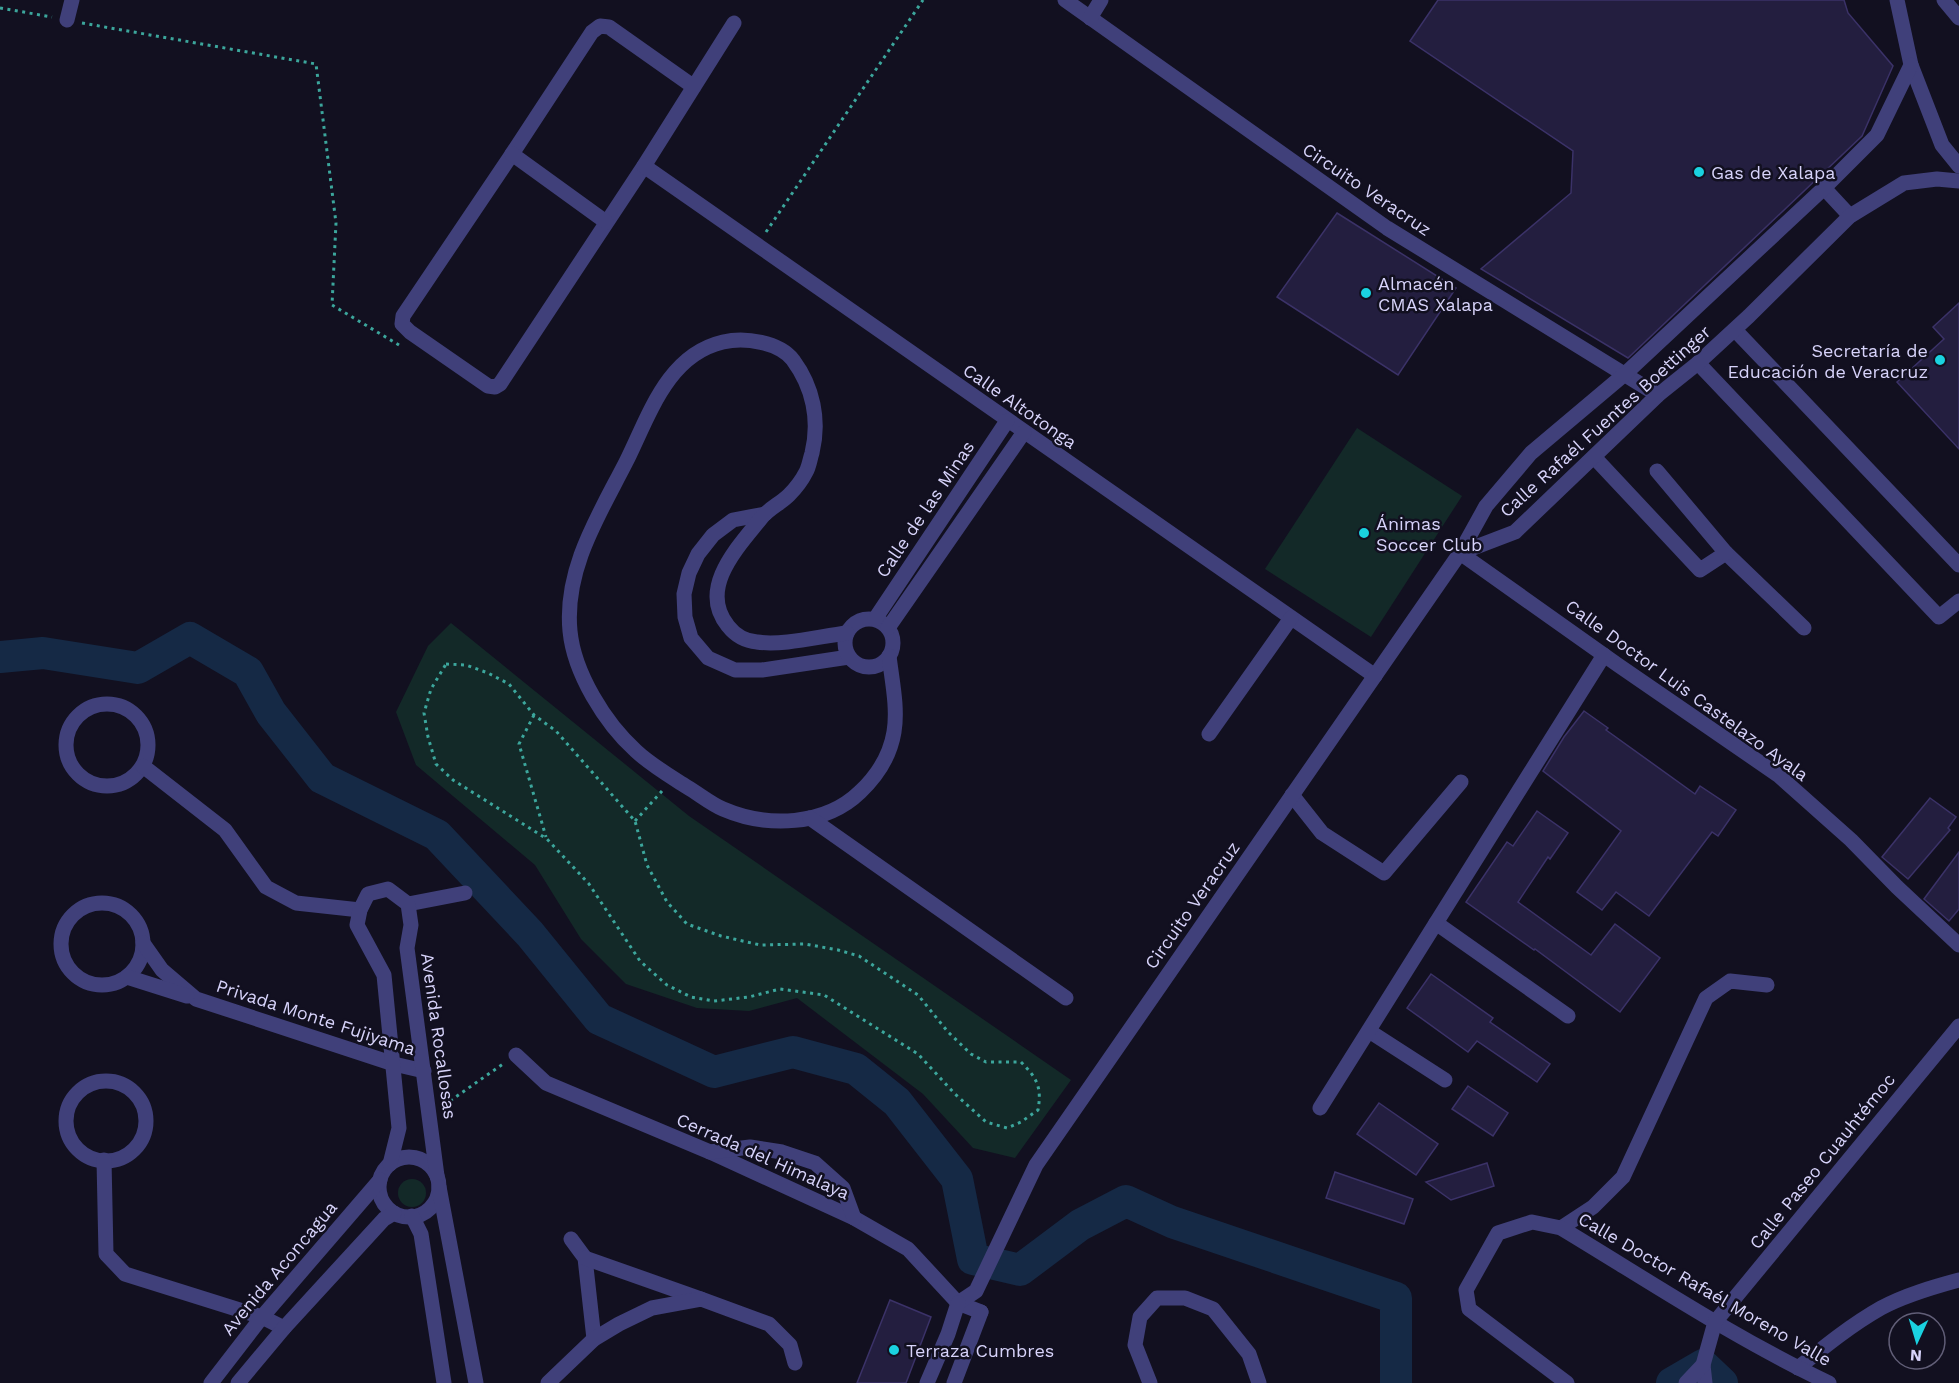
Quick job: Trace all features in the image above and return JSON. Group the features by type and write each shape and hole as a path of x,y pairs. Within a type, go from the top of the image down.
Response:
{"street":[{"path":"67,20 72,0"},
{"name":"Circuito Veracruz","path":"1065,0 1386,228 1626,373 1658,395"},
{"path":"1090,18 1101,0"},
{"path":"1897,0 1911,65 1942,145 1959,166"},
{"path":"1944,0 1959,18"},
{"path":"694,87 609,27 600,26 592,32 403,316 402,324 410,332 488,386 495,387 500,384 644,166 694,87 734,23"},
{"name":"Calle Rafaél Fuentes Boettinger","path":"1460,553 1486,506 1531,453 1626,373 1824,188 1877,135 1911,65"},
{"path":"512,154 606,222"},
{"name":"Calle Altotonga","path":"644,166 1374,676"},
{"name":"Calle Rafaél Fuentes Boettinger","path":"1460,553 1515,532 1658,395 1735,330 1850,216 1904,183 1959,181"},
{"path":"1824,188 1850,216"},
{"path":"1735,330 1959,566"},
{"path":"847,633 773,643 755,642 736,635 724,622 717,606 717,589 723,569 765,514 789,495 807,471 815,437 814,402 802,373 787,352 759,341 725,341 694,353 669,378 583,547 570,592 570,632 579,671 603,713 635,751 721,808 753,819 786,821 810,818 849,802 874,779 889,752 894,733 896,714 890,656 893,642 881,623 858,621 847,633 846,649 849,657 860,665 874,666 890,656"},
{"path":"1698,363 1940,617 1959,601"},
{"name":"Calle de las Minas","path":"881,623 930,536 1007,421"},
{"name":"Calle de las Minas","path":"881,623 945,547 1024,432"},
{"path":"1594,457 1700,570 1726,553"},
{"path":"1657,471 1726,553 1804,628"},
{"path":"973,472 989,483"},
{"path":"765,514 733,520 698,554 689,573 684,594 685,617 691,638 708,658 735,670 762,670 849,657"},
{"path":"930,536 945,547"},
{"name":"Circuito Veracruz","path":"979,1285 1036,1165 1460,553"},
{"name":"Calle Doctor Luis Castelazo Ayala","path":"1460,553 1604,656 1778,775 1851,840 1959,945"},
{"path":"1209,734 1291,618"},
{"path":"1320,1108 1604,656"},
{"path":"874,666 893,688"},
{"path":"105,705 125,708 136,716 144,727 148,740 148,754 143,766 134,777 123,784 109,787 95,785 83,779 73,770 67,757 65,744 68,730 75,719 86,710 105,705"},
{"path":"143,766 225,830 266,887 296,903 360,910"},
{"path":"1292,795 1322,833 1384,873 1461,782"},
{"path":"810,818 1066,998"},
{"path":"390,1164 399,1128 384,975 357,925 360,910 368,894 388,889 408,904 465,893"},
{"name":"Privada Monte Fujiyama","path":"196,999 162,970 143,944 141,930 134,918 124,909 111,904 97,903 84,907 72,915 65,926 61,939 61,953 66,966 88,983 101,985 115,983 127,977 394,1064 424,1071"},
{"name":"Avenida Rocallosas","path":"408,904 411,925 406,948 438,1182 476,1383"},
{"path":"1436,923 1568,1016"},
{"path":"127,977 136,968 142,956 143,944"},
{"path":"1567,1383 1469,1309 1466,1290 1498,1233 1532,1222 1561,1228 1593,1207 1623,1177 1706,998 1730,981 1767,985"},
{"name":"Calle Paseo Cuauhtémoc","path":"1715,1322 1959,1026"},
{"path":"1369,1030 1445,1080"},
{"name":"Cerrada del Himalaya","path":"516,1055 546,1083 710,1152 854,1218 908,1249 957,1303 981,1312"},
{"path":"102,1081 115,1082 128,1087 144,1107 146,1120 145,1132 139,1144 129,1154 117,1159 104,1160 91,1158 76,1146 67,1128 67,1115 71,1103 79,1092 89,1085 102,1081"},
{"path":"710,1152 750,1147 782,1152 815,1163 843,1188 854,1218"},
{"path":"416,1158 425,1162 438,1182 434,1204 420,1214 412,1216 394,1213 382,1199 380,1180 390,1164 398,1159 416,1158"},
{"path":"104,1160 106,1254 125,1274 262,1317 284,1328"},
{"name":"Avenida Aconcagua","path":"211,1383 262,1317 380,1180"},
{"path":"238,1383 284,1328 384,1219 394,1213"},
{"path":"412,1216 422,1234 444,1383"},
{"name":"Calle Doctor Rafaél Moreno Valle","path":"1561,1228 1715,1322 1829,1383"},
{"path":"571,1239 585,1258 594,1340"},
{"path":"585,1258 769,1324 790,1345 795,1363"},
{"path":"1798,1368 1829,1342 1881,1308 1928,1288 1959,1280"},
{"path":"927,1383 948,1334 957,1303 979,1285"},
{"path":"954,1383 981,1312 979,1285"},
{"path":"1150,1383 1135,1345 1140,1317 1157,1298 1185,1298 1213,1309 1249,1354 1258,1383"},
{"path":"548,1383 594,1340 652,1308 702,1299"},
{"path":"1705,1383 1703,1365 1715,1322"},
{"path":"1686,1383 1703,1365"}],"path":[{"path":"756,246 923,0"},
{"path":"0,8 316,64 336,224 332,304 400,346"},
{"path":"446,664 466,665 509,684 534,715 556,731 635,821 647,865 668,902 687,924 721,936 760,945 805,944 859,956 918,995 948,1032 971,1054 986,1062 1021,1062 1033,1075 1041,1093 1038,1110 1021,1122 1007,1128 986,1122 954,1094 918,1054 824,995 780,989 749,997 714,1001 691,997 667,985 640,961 589,884 547,839 453,780 436,764 424,713 431,689 446,664"},
{"path":"534,715 519,744 547,839"},
{"path":"635,821 673,778"},
{"path":"430,1115 516,1055"}],"green space":[{"name":"Ánimas Soccer Club","path":"1357,428 1462,496 1371,637 1265,569"},
{"path":"451,623 689,816 1071,1080 1015,1158 973,1148 923,1094 797,998 749,1011 697,1008 626,984 581,939 535,865 416,765 396,712 428,646"},
{"path":"412,1179 422,1183 426,1193 422,1203 412,1207 402,1203 398,1193 402,1183"}],"building":[{"name":"Gas de Xalapa","path":"1438,0 1844,0 1848,13 1893,66 1862,136 1628,358 1481,269 1571,193 1573,151 1410,41"},
{"name":"Almacén CMAS Xalapa","path":"1337,213 1456,288 1398,375 1277,297"},
{"name":"Secretaría de Educación de Veracruz","path":"1959,303 1959,449 1897,382 1944,339 1933,327"},
{"path":"1584,711 1608,728 1606,730 1695,794 1700,786 1736,810 1718,836 1712,832 1649,916 1616,892 1602,910 1577,892 1621,831 1543,771 1564,737"},
{"path":"1930,798 1956,817 1948,828 1950,830 1908,879 1882,857"},
{"path":"1537,811 1568,833 1550,859 1548,857 1518,902 1591,955 1615,924 1660,958 1620,1012 1535,949 1466,902 1507,842 1513,846"},
{"path":"1959,852 1959,909 1949,921 1924,899"},
{"path":"1431,974 1493,1018 1490,1022 1550,1064 1537,1082 1477,1041 1468,1052 1407,1008"},
{"path":"1468,1086 1508,1113 1493,1136 1452,1109"},
{"path":"1379,1103 1438,1144 1416,1175 1357,1134"},
{"path":"1487,1163 1494,1186 1451,1200 1426,1182"},
{"path":"1335,1172 1413,1199 1404,1224 1326,1198"},
{"name":"Terraza Cumbres","path":"890,1300 931,1317 906,1383 857,1383"}],"waterway":[{"path":"0,657 43,653 138,668 190,638 248,672 271,713 322,778 437,835 530,934 599,1019 714,1072 793,1052 856,1069 897,1102 957,1179 973,1259 1020,1270 1080,1225 1126,1201 1172,1222 1396,1298 1396,1383"},
{"path":"1672,1383 1703,1365 1722,1383"}],"place":[{"name":"Gas de Xalapa","path":"1699,172"},
{"name":"Almacén CMAS Xalapa","path":"1366,293"},
{"name":"Secretaría de Educación de Veracruz","path":"1940,360"},
{"name":"Ánimas Soccer Club","path":"1364,533"},
{"name":"Terraza Cumbres","path":"894,1350"}]}
